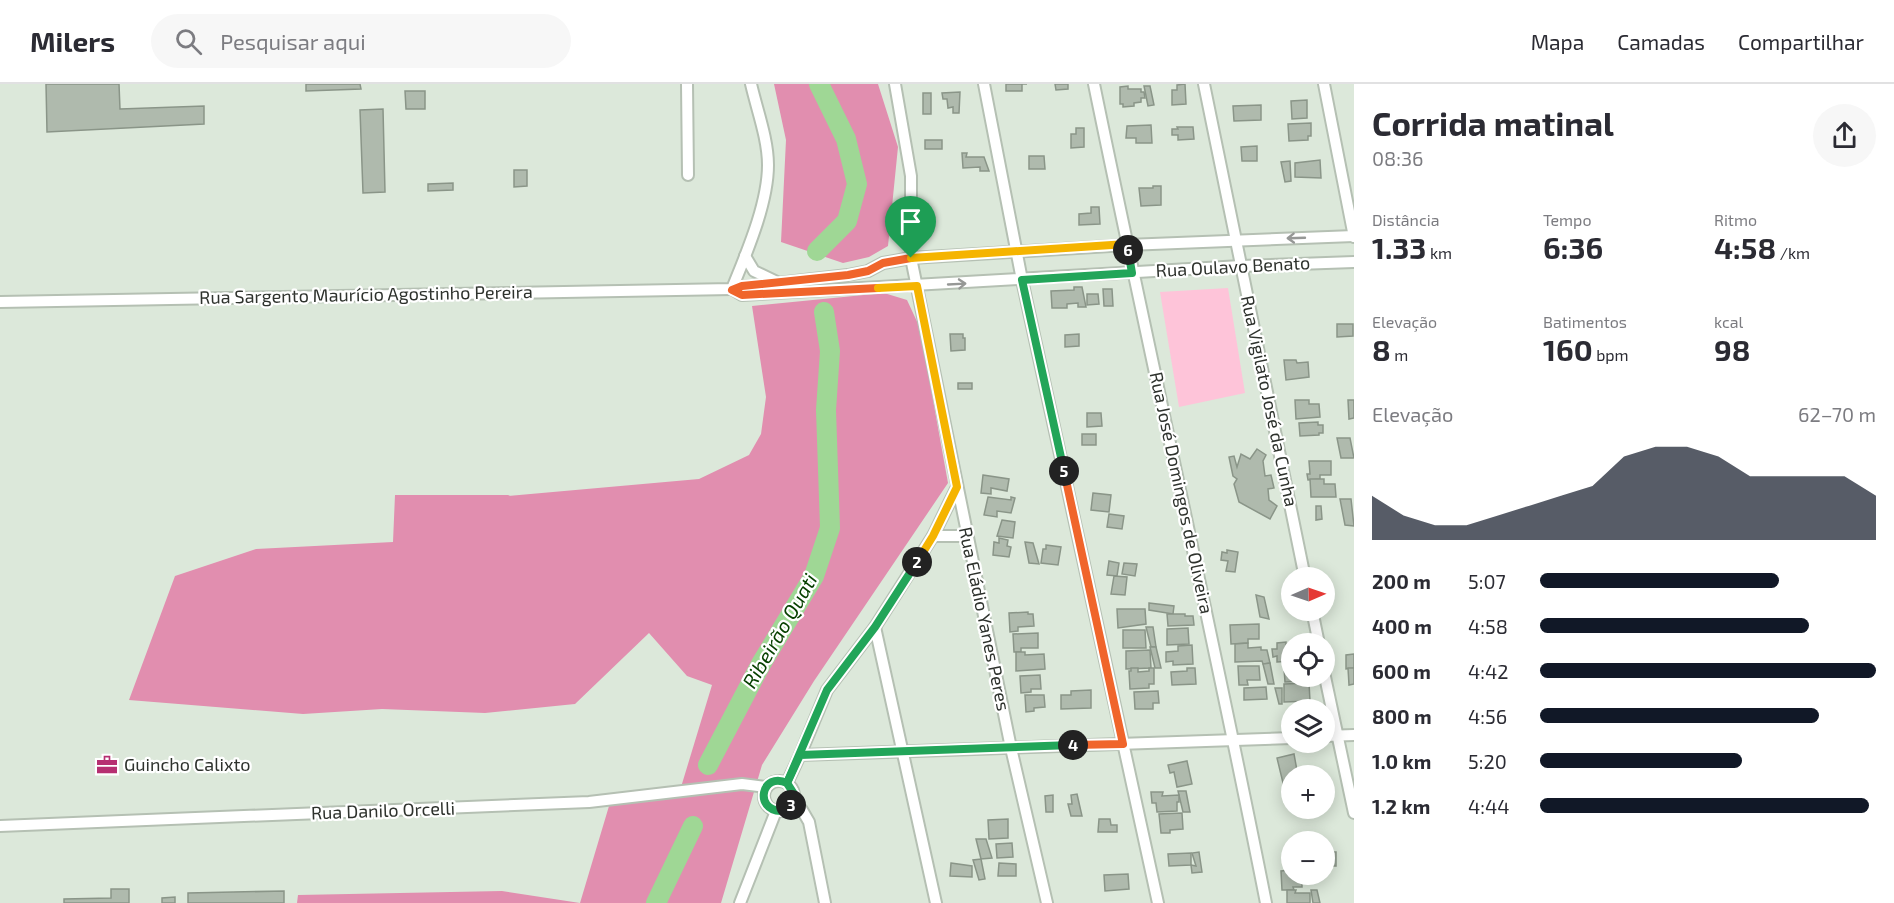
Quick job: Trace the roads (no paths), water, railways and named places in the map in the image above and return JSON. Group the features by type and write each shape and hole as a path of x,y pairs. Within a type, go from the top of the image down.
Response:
{"street":[{"path":"687,84 688,175"},
{"path":"732,290 767,189 766,145 751,84"},
{"name":"Rua Eládio Yanes Peres","path":"895,84 911,176 911,258 1011,748 1047,903"},
{"path":"984,84 1022,280 1158,903"},
{"name":"Rua José Domingos de Oliveira","path":"1094,84 1132,273 1234,740 1266,903"},
{"name":"Rua Vigilato José da Cunha","path":"1204,84 1303,567"},
{"path":"1324,84 1354,236"},
{"name":"Rua Oulavo Benato","path":"732,290 742,286 848,275 868,271 883,263 911,258 1127,244 1354,236"},
{"path":"745,256 754,271 780,283"},
{"name":"Rua Oulavo Benato","path":"732,290 742,295 1241,266 1354,262"},
{"name":"Rua Sargento Maurício Agostinho Pereira","path":"0,302 702,288 732,290"},
{"path":"787,783 827,690 875,627 933,536 957,487"},
{"path":"933,536 967,536"},
{"path":"875,627 936,903"},
{"path":"1327,687 1354,813"},
{"path":"1338,736 1354,735"},
{"path":"800,755 1281,738"},
{"path":"773,781 787,783 793,789 793,801 785,810 771,809 765,802 766,788 773,781"},
{"name":"Rua Danilo Orcelli","path":"0,826 589,802 742,784 766,788"},
{"path":"793,801 809,822 825,903"},
{"path":"740,903 776,811"}],"waterway":[{"name":"Ribeirão Quati","path":"817,251 847,221 857,184 846,139 819,84"},
{"name":"Ribeirão Quati","path":"708,765 761,664 814,576 830,528 826,410 830,351 824,312"},
{"name":"Ribeirão Quati","path":"656,903 693,826"}],"place":[{"name":"Guincho Calixto","path":"107,765"}]}
